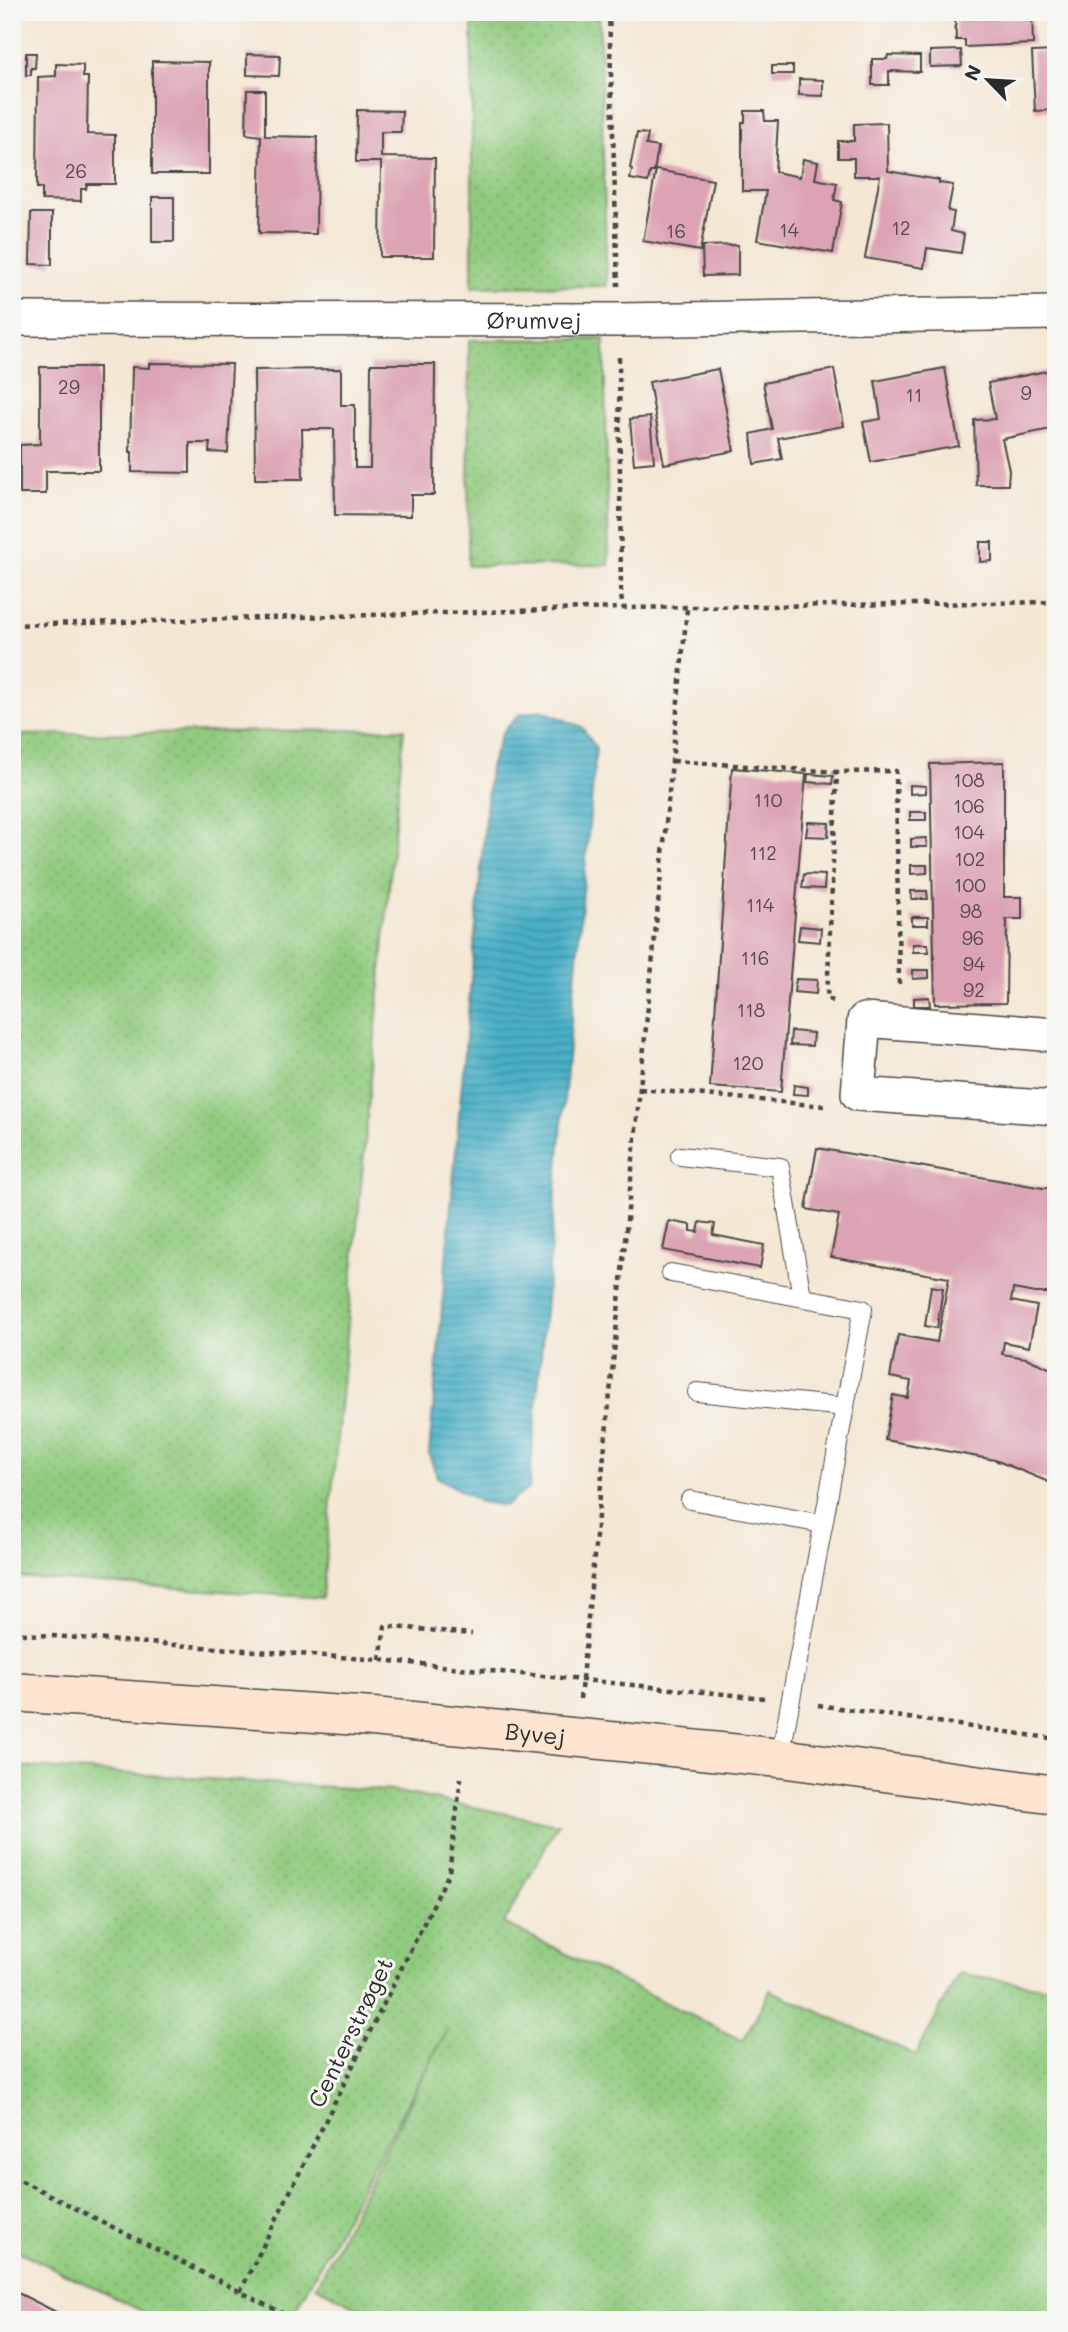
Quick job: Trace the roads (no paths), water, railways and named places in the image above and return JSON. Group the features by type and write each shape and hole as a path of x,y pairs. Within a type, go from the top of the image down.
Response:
{"street":[{"name":"Ørumvej","path":"12,319 619,320 1056,313"},
{"path":"1056,1035 864,1020 858,1094 1056,1108"},
{"name":"Byvej","path":"12,1692 373,1717 780,1758 1056,1795"}],"lane":[{"path":"680,1156 780,1167 802,1297"},
{"path":"671,1273 863,1308 780,1758"},
{"path":"697,1392 845,1407"},
{"path":"690,1500 823,1524"}],"water":[{"path":"541,710 582,727 596,748 529,1488 505,1506 480,1502 437,1477 429,1454 490,767 502,733 519,715"}]}
